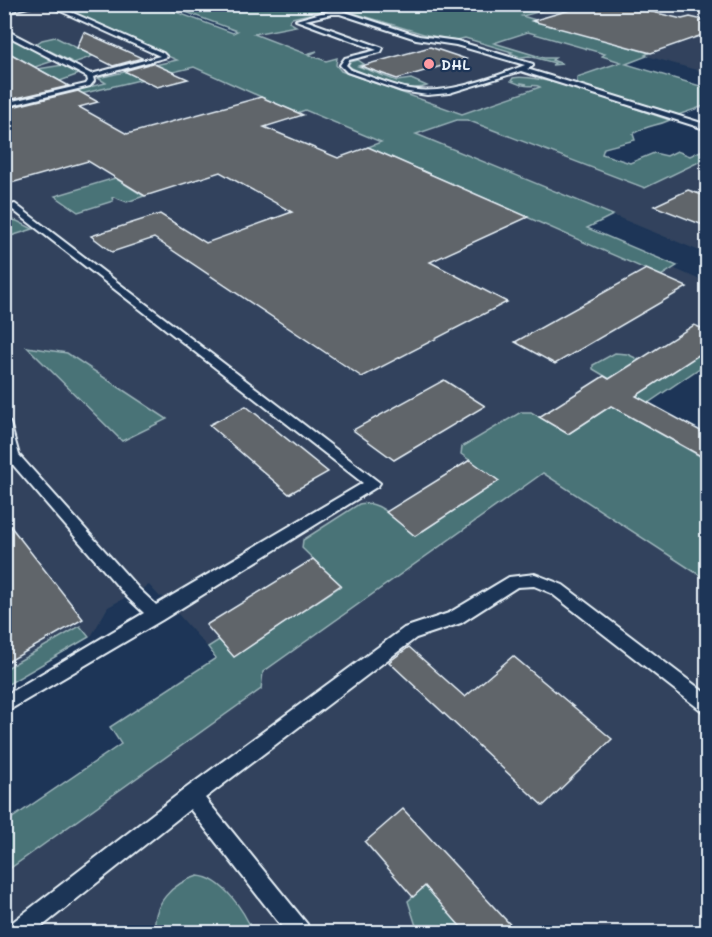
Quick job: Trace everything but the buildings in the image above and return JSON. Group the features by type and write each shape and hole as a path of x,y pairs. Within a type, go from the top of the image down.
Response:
{"lane":[{"path":"4,11 38,4"},
{"path":"4,31 90,76 164,56 47,4"},
{"path":"521,69 531,65 457,43 418,38 340,12 299,20 381,49 348,59 343,65 349,71 409,92 447,92 521,69 708,128"},
{"path":"4,105 88,85 91,81 90,76"},
{"path":"4,210 15,207 373,483 4,705"},
{"path":"4,423 13,456 133,593 156,615"},
{"path":"18,933 192,796 410,633 455,618 514,581 535,580 557,589 708,706"},
{"path":"192,796 299,933"}],"shaded area":[{"path":"5,5 60,5 382,142 369,147 660,275 673,268 707,283 707,363 544,473 707,580 707,932 5,932 4,854 216,657 162,596 160,597 149,585 108,607 92,635 5,686"},
{"path":"343,5 416,27 556,5 707,5 707,73 647,56 464,119 645,188 707,158 707,254 415,134 461,120 233,33"}],"green space":[{"path":"51,5 157,5 233,33 237,31 167,5 565,5 522,16 649,53 645,55 647,56 626,64 707,88 707,105 678,115 581,85 577,82 577,77 621,62 602,56 605,54 528,32 494,43 544,58 555,58 552,60 563,64 552,65 555,63 529,56 515,58 518,56 510,53 512,52 465,38 456,40 427,35 347,11 327,10 292,18 289,22 296,26 254,34 306,54 317,51 309,55 326,61 337,58 336,65 341,71 462,114 540,87 526,86 523,85 527,84 521,83 521,85 511,81 513,78 526,78 590,93 670,120 638,131 633,134 635,140 604,148 602,154 630,163 654,153 667,156 677,151 690,156 707,148 707,158 645,188 467,120 457,120 416,134 613,215 587,228 677,266 661,276 368,147 381,142 305,110 297,113 194,67 5,112 4,107 106,83 98,78 177,60"},
{"path":"55,37 93,56 74,63 36,44"},
{"path":"4,39 15,40 53,61 35,67 5,51"},
{"path":"358,60 364,64 358,66 397,81 411,79 427,86 409,88 398,86 348,66 350,62"},
{"path":"63,65 79,74 60,81 38,69"},
{"path":"115,178 144,196 127,202 114,197 113,201 78,212 55,196"},
{"path":"5,218 33,229 8,237 5,234"},
{"path":"27,347 67,353 167,419 122,441"},
{"path":"707,349 707,363 629,416 707,460 707,580 543,473 263,672 261,689 5,872 5,823 121,744 110,727 216,658 208,647 219,640 234,656 341,586 302,548 303,540 359,504 367,503 382,508 415,536 499,481 461,454 462,447 521,412 531,412 568,434 632,392 593,369 593,365 615,353 627,354 640,360"},
{"path":"80,626 89,637 5,686 5,669"},
{"path":"198,876 216,883 232,897 253,932 155,932 157,912 166,896 180,884"},
{"path":"425,886 466,932 418,932 408,901"}],"place":[{"name":"DHL","path":"429,64"}]}
